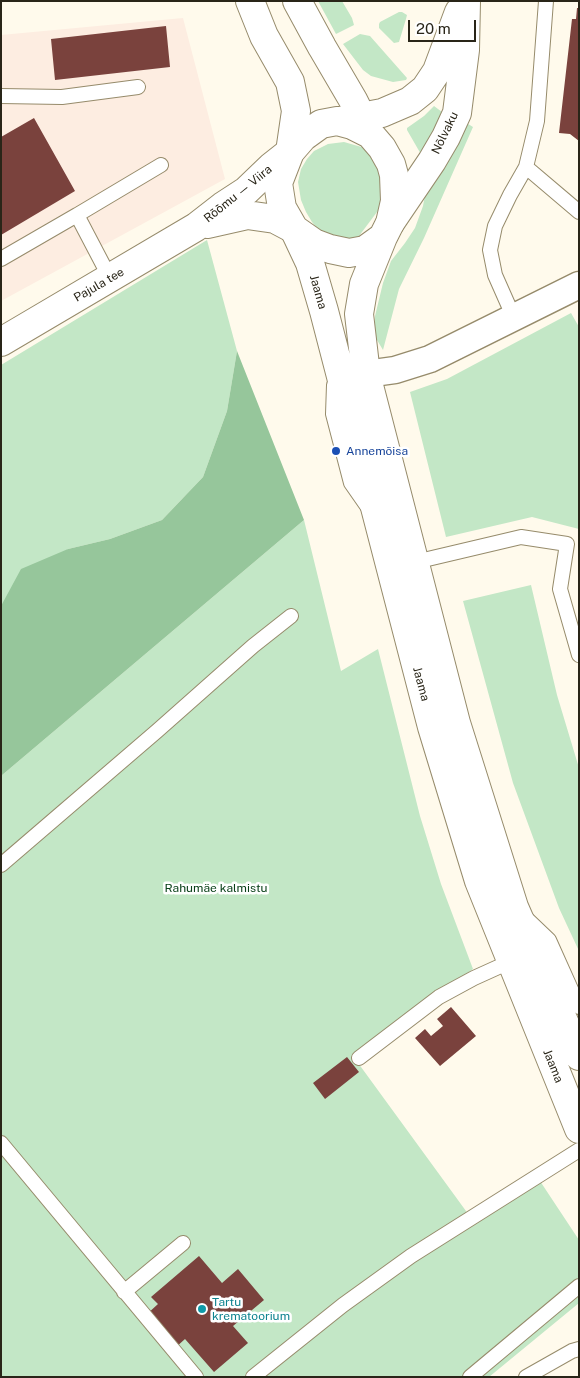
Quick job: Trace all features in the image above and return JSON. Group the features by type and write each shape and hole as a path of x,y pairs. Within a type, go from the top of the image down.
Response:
{"main road":[{"path":"250,1 264,36 290,82 296,111 290,152 278,183 282,208 294,229 314,243 349,253 366,250 387,230 395,201 394,175 391,164 382,148 356,124 354,100 297,1"},
{"name":"Nõlvaku","path":"356,124 410,101 425,89 437,71 464,1"},
{"name":"Nõlvaku","path":"387,230 432,161 457,113 465,50 464,1"},
{"path":"290,152 303,137 321,124 356,124"},
{"name":"Rõõmu — Viira","path":"196,227 246,191 290,152"},
{"name":"Rõõmu — Viira","path":"196,227 248,214 275,219 294,229"},
{"name":"Pajula tee","path":"1,342 196,227"},
{"name":"Jaama","path":"294,229 310,263 438,745 479,881 579,1056"},
{"name":"Jaama","path":"387,230 364,284 359,314 366,374 456,723 514,907 522,956 579,1129"}],"street":[{"path":"366,374 395,370 430,359 579,285"}],"lane":[{"path":"514,318 495,275 490,250 495,226 526,167 537,120 546,1"},
{"path":"1,96 62,98 138,87"},
{"path":"1,259 161,166"},
{"path":"526,167 579,212"},
{"path":"77,215 110,278"},
{"path":"415,562 521,537 573,545 560,589 579,655"},
{"path":"1,865 253,646 291,616"},
{"path":"514,907 549,940 579,1007"},
{"path":"359,1058 439,997 474,978 522,956"},
{"path":"1,1142 196,1377"},
{"path":"253,1377 343,1305 410,1256 579,1150"},
{"path":"124,1292 183,1243"},
{"path":"470,1377 579,1286"},
{"path":"526,1377 572,1351 579,1349"}],"shaded area":[{"path":"183,18 225,179 1,301 1,35"}],"green space":[{"path":"318,1 342,1 354,25 336,34"},
{"path":"399,12 407,15 399,42 394,43 379,28 379,24"},
{"path":"360,34 370,36 407,78 406,80 393,82 371,76 363,70 343,44"},
{"path":"434,106 446,115 422,156 407,128"},
{"path":"465,122 473,127 424,238 399,289 383,350 374,335 375,316 383,283 391,261 415,228 423,206 426,190"},
{"path":"344,142 365,148 381,167 385,187 380,208 359,236 350,241 322,234 306,212 301,200 298,182 301,169 314,151 328,144"},
{"path":"207,240 237,351 227,411 203,477 162,520 110,539 68,549 1,606 1,365"},
{"path":"571,313 579,327 579,529 532,517 446,537 410,392 447,379"},
{"path":"237,351 304,520 1,776 1,606 21,569 68,549 110,539 162,520 203,477 227,411"},
{"name":"Rahumäe kalmistu","path":"304,520 341,671 378,649 420,816 441,884 473,969 353,1056 474,1222 540,1181 579,1240 579,1303 489,1377 1,1377 1,776"},
{"path":"531,585 557,695 579,768 579,951 559,908 513,783 463,601"}],"building":[{"path":"577,8 579,8 579,141 570,134 559,133 572,19 576,19"},
{"path":"166,26 170,67 55,80 51,39"},
{"path":"34,118 75,191 1,235 1,137"},
{"path":"451,1007 476,1036 440,1066 415,1038 425,1029 431,1036 443,1026 437,1019"},
{"path":"347,1057 359,1072 325,1099 313,1083"},
{"name":"Tartu krematoorium","path":"199,1256 222,1283 238,1269 264,1300 233,1326 248,1343 214,1372 185,1339 175,1348 146,1315 158,1304 151,1297"}],"place":[{"name":"Annemõisa","path":"336,451"},
{"name":"Tartu krematoorium","path":"202,1309"}]}
